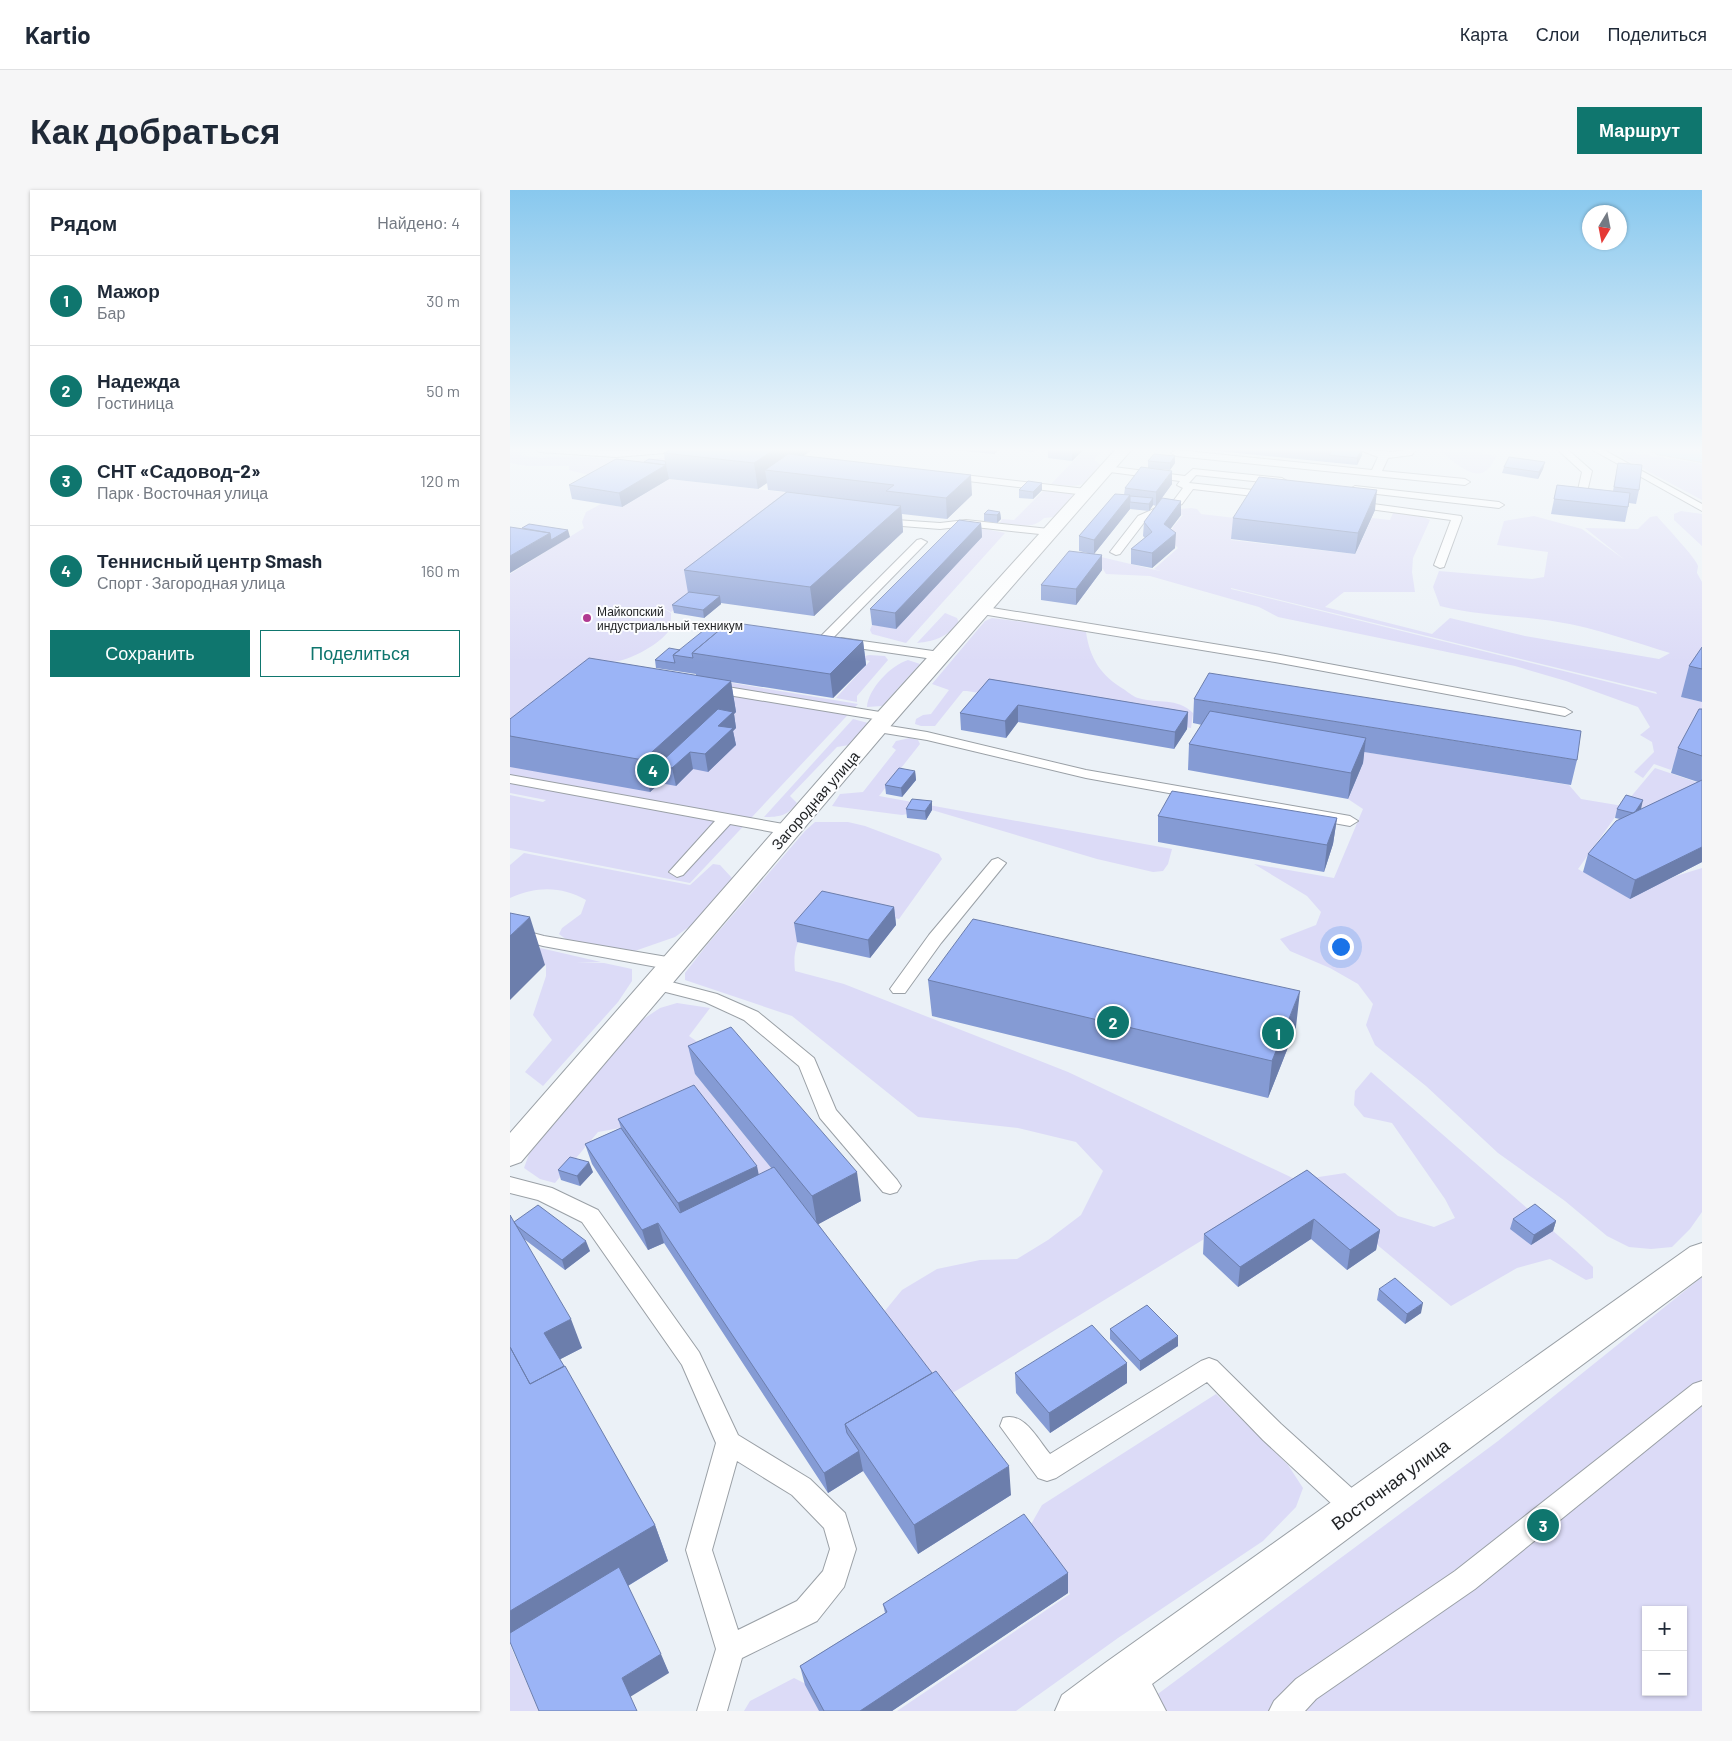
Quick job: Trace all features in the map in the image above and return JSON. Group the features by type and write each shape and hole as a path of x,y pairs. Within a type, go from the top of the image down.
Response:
{"street":[{"name":"Загородная улица","path":"510,1154 882,722 1060,520"},
{"name":"Восточная улица","path":"1078,1711 1132,1695 1356,1509 1702,1257"}],"lane":[{"path":"1116,552 1140,520"},
{"path":"1440,565 1456,520"},
{"path":"867,522 940,526 966,523 1049,532"},
{"path":"921,542 819,639 940,656"},
{"path":"980,610 1275,658 1565,712"},
{"path":"696,685 882,722 927,736 1086,774 1350,821"},
{"path":"510,779 789,830"},
{"path":"677,872 726,819"},
{"path":"900,989 935,939 998,863"},
{"path":"510,932 543,941 673,964"},
{"path":"656,984 711,998 751,1016 807,1063 827,1113 890,1186"},
{"path":"510,1184 544,1194 590,1216 691,1359 729,1443 801,1487 836,1522 843,1549 834,1578 807,1611 730,1649"},
{"path":"1012,1426 1047,1470 1209,1368 1272,1432 1356,1509"},
{"path":"1284,1711 1306,1689 1465,1580 1702,1390"},
{"path":"712,1711 730,1649 699,1550 729,1443"}],"shaded area":[{"name":"Майкопский индустриальный техникум","path":"583,520 786,520 671,612 652,602 671,613 668,632 643,652 613,662 510,745 510,574 584,528"},
{"path":"1002,520 1042,520 1023,526 1000,523"},
{"path":"1179,520 1242,520 1231,540 1355,554 1371,520 1430,520 1413,558 1412,572 1415,592 1344,592 1325,607 1432,634 1450,618 1525,636 1659,659 1670,653 1586,628 1543,620 1469,612 1440,606 1433,587 1439,571 1532,579 1544,577 1548,552 1497,545 1504,521 1549,520 1582,529 1625,560 1585,528 1638,529 1647,520 1661,520 1696,562 1698,566 1697,573 1702,582 1702,662 1681,697 1702,702 1702,711 1671,770 1654,764 1643,778 1634,772 1654,752 1652,742 1640,735 1650,727 1638,707 1566,681 1515,666 1278,617 1259,607 1150,576 1106,574 1103,569 1076,558 1080,552 1160,571 1154,569 1178,548 1169,539 1173,527","holes":["1231,588 1656,692 1657,694 1231,589"]},
{"path":"1674,520 1702,520 1702,546"},
{"path":"981,528 1005,533 906,643 872,634 870,630 872,625 897,628"},
{"path":"945,613 957,618 959,623 940,638 917,643"},
{"path":"992,618 1086,632 1094,659 1109,679 1136,697 1145,700 1174,703 1187,708 1193,713 1191,728 967,691 963,691 935,726 915,724 916,719 923,715 931,714 949,690 932,684 985,621"},
{"path":"869,655 885,656 888,660 857,696 857,702 836,698 870,661 857,658"},
{"path":"908,660 920,664 882,706 867,707 871,693 888,672"},
{"path":"697,677 858,704 690,883 510,848 510,795 543,802 546,800 510,793 510,748"},
{"path":"853,719 868,723 849,745 837,747 790,796 797,803 790,811 779,816 764,817"},
{"path":"910,738 918,740 920,744 879,796 1172,849 1168,864 1163,871 1153,872 1097,859 932,810 902,815 832,806 840,794 863,792 896,750 892,747 896,741"},
{"path":"1340,748 1569,785 1581,799 1623,806 1578,869 1629,898 1676,876 1702,868 1702,1212 1690,1229 1672,1247 1651,1249 1629,1247 1607,1236 1565,1201 1498,1153 1426,1086 1375,1045 1366,1025 1373,1004 1358,984 1330,968 1290,951 1280,939 1316,925 1321,912 1307,896 1254,864 1334,878 1363,809 1348,799 1363,763 1337,758"},
{"path":"1655,768 1702,784 1641,809 1624,805"},
{"path":"815,822 848,822 865,826 939,854 942,859 899,919 830,904 803,933 796,949 794,959 795,971 844,984 1068,1072 1299,1181 941,1400 879,1318 902,1290 937,1269 980,1260 1017,1259 1048,1240 1081,1215 1103,1171 1076,1142 1018,1128 918,1117 792,1016 685,980 685,973 706,946 805,831"},
{"path":"524,853 690,885 713,864 720,865 732,878 693,924 675,937 629,953 567,940 559,934 562,928 581,914 586,900 577,895 549,889 529,891 510,898 510,865"},
{"path":"510,941 601,962 576,962 604,963 632,969 632,981 618,1002 543,1086 525,1072 552,1040 533,1015 546,976 546,965 510,957"},
{"path":"677,1003 710,1008 689,1036 712,1052 697,1062 695,1074 784,1184 762,1194 626,1127 598,1132 555,1183 540,1179 524,1168 529,1154 639,1022 660,1008"},
{"path":"1371,1072 1576,1251 1593,1267 1593,1278 1586,1280 1550,1259 1517,1268 1451,1306 1299,1180 1345,1173 1398,1216 1434,1227 1455,1218 1445,1199 1392,1123 1364,1117 1354,1105 1355,1091"},
{"path":"1702,1277 1702,1711 1135,1711 1498,1441"},
{"path":"1216,1394 1288,1465 1303,1488 1296,1507 1263,1541 1118,1638 1016,1711 897,1711 1070,1594 1026,1533 1042,1505"},
{"path":"510,1645 539,1711 510,1711"},
{"path":"794,1678 806,1684 819,1711 744,1711 750,1701"}],"building":[{"path":"750,520 885,520 810,587 684,570"},
{"path":"959,520 981,523 895,613 870,609"},
{"path":"1093,520 1110,520 1094,540 1079,536"},
{"path":"1146,520 1167,520 1164,524 1176,533 1152,553 1131,549 1152,532 1144,522"},
{"path":"1250,520 1364,520 1358,533"},
{"path":"529,524 568,530 551,540 550,533 522,528"},
{"path":"510,527 550,533 510,556"},
{"path":"1069,551 1102,555 1076,589 1041,585"},
{"path":"689,592 720,596 703,610 672,605"},
{"path":"729,622 863,641 830,674 692,653"},
{"path":"709,626 722,628 692,653 693,658 673,655"},
{"path":"1702,647 1702,669 1689,666"},
{"path":"669,648 680,650 673,655 675,663 655,660"},
{"path":"589,658 731,681 643,760 510,736 510,719"},
{"path":"1209,673 1581,731 1577,760 1194,699"},
{"path":"989,679 1188,712 1175,732 1018,705 1005,721 960,713"},
{"path":"718,709 733,712 718,726 733,728 705,754 690,752 672,768 657,766"},
{"path":"1699,709 1702,709 1702,756 1678,748"},
{"path":"1210,711 1366,738 1351,773 1189,744"},
{"path":"899,768 915,771 901,788 885,785"},
{"path":"1702,780 1702,847 1635,880 1588,854 1616,821"},
{"path":"1172,791 1337,818 1327,845 1158,816"},
{"path":"1626,795 1643,800 1633,813 1617,809"},
{"path":"912,799 932,801 925,811 906,809"},
{"path":"822,891 894,907 868,940 794,923"},
{"path":"510,913 530,917 510,936"},
{"path":"973,919 1300,991 1272,1061 928,980"},
{"path":"731,1027 857,1172 812,1196 688,1046"},
{"path":"694,1085 757,1166 678,1203 618,1119"},
{"path":"621,1128 680,1213 774,1167 932,1373 845,1424 847,1433 859,1451 824,1473 658,1223 642,1230 585,1144"},
{"path":"570,1157 589,1162 577,1176 558,1170"},
{"path":"1307,1170 1380,1230 1350,1250 1314,1219 1240,1267 1204,1234"},
{"path":"1535,1204 1556,1221 1534,1235 1513,1219"},
{"path":"538,1205 586,1241 562,1260 514,1222"},
{"path":"510,1215 571,1319 544,1333 564,1366 530,1384 510,1347"},
{"path":"1395,1278 1423,1303 1407,1314 1379,1289"},
{"path":"1147,1305 1178,1336 1140,1361 1110,1329"},
{"path":"1092,1325 1127,1363 1049,1413 1015,1373"},
{"path":"510,1347 530,1384 565,1366 655,1525 510,1611"},
{"path":"936,1371 1009,1466 914,1525 845,1424"},
{"path":"1024,1514 1068,1573 860,1711 824,1711 800,1666 887,1612 883,1604"},
{"path":"619,1567 661,1654 622,1678 637,1711 539,1711 510,1642 510,1633"}],"place":[{"name":"Майкопский индустриальный техникум","path":"587,618"},
{"name":"Теннисный центр Smash","path":"653,770"},
{"name":"Надежда","path":"1113,1022"},
{"name":"Мажор","path":"1278,1033"},
{"name":"СНТ «Садовод-2»","path":"1543,1525"}]}
